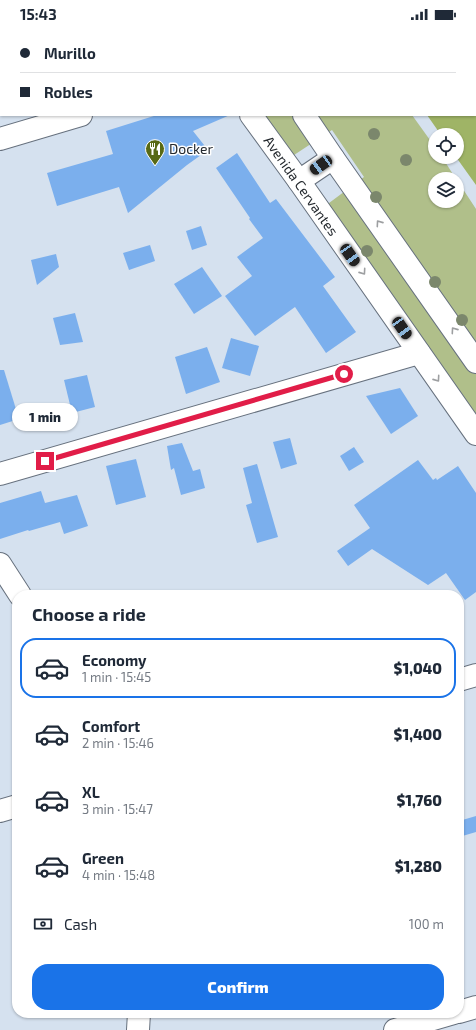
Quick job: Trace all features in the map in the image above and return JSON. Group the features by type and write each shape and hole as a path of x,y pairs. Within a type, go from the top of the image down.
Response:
{"street":[{"path":"0,139 78,116"},
{"name":"Avenida Cervantes","path":"252,116 476,434"},
{"path":"305,116 332,158 476,362"},
{"path":"299,181 332,158"},
{"path":"0,474 419,353"},
{"path":"0,564 17,590"},
{"path":"464,679 476,675"},
{"path":"0,811 12,807"},
{"path":"464,1011 476,1007"},
{"path":"138,1030 139,1018"},
{"path":"402,1029 438,1018"}],"shaded area":[{"path":"263,116 413,116 428,137 428,164 446,164 452,172 428,172 428,208 464,208 464,191 476,209 476,417 325,206 364,177 332,130 291,157"},
{"path":"428,116 476,116 476,185 461,164 464,164 464,128 436,128"}],"building":[{"path":"154,116 228,116 193,131 208,150 187,165 128,213 119,187 57,206 47,173 113,154 106,131"},
{"path":"237,153 270,203 276,199 335,277 323,286 356,332 326,353 295,307 255,336 225,296 252,276 237,257 263,238 216,168"},
{"path":"201,226 207,245 192,250 186,231"},
{"path":"150,245 155,261 129,270 123,253"},
{"path":"56,254 59,267 37,285 31,260"},
{"path":"202,267 222,296 194,314 174,284"},
{"path":"75,313 83,342 60,345 53,318"},
{"path":"231,338 259,346 250,376 222,368"},
{"path":"207,347 220,382 186,394 175,357"},
{"path":"0,370 4,370 19,419 0,425"},
{"path":"87,375 95,407 72,413 64,380"},
{"path":"400,388 418,416 391,434 366,396"},
{"path":"290,438 297,464 281,469 273,442"},
{"path":"182,443 193,471 200,469 205,488 181,495 174,468 171,470 167,446"},
{"path":"354,447 364,462 349,471 340,456"},
{"path":"136,459 146,497 116,505 106,466"},
{"path":"418,460 433,480 436,478 437,480 458,466 476,493 476,592 465,600 464,590 458,590 446,573 428,585 372,549 348,566 337,551 370,528 354,505"},
{"path":"257,464 278,537 257,543 246,505 252,503 243,468"},
{"path":"41,491 45,503 77,495 88,526 64,534 60,522 0,539 0,503"},
{"path":"476,816 476,832 464,836 464,820"}],"place":[{"name":"Docker","path":"155,166"}],"route":[{"path":"45,461 344,374"}]}
